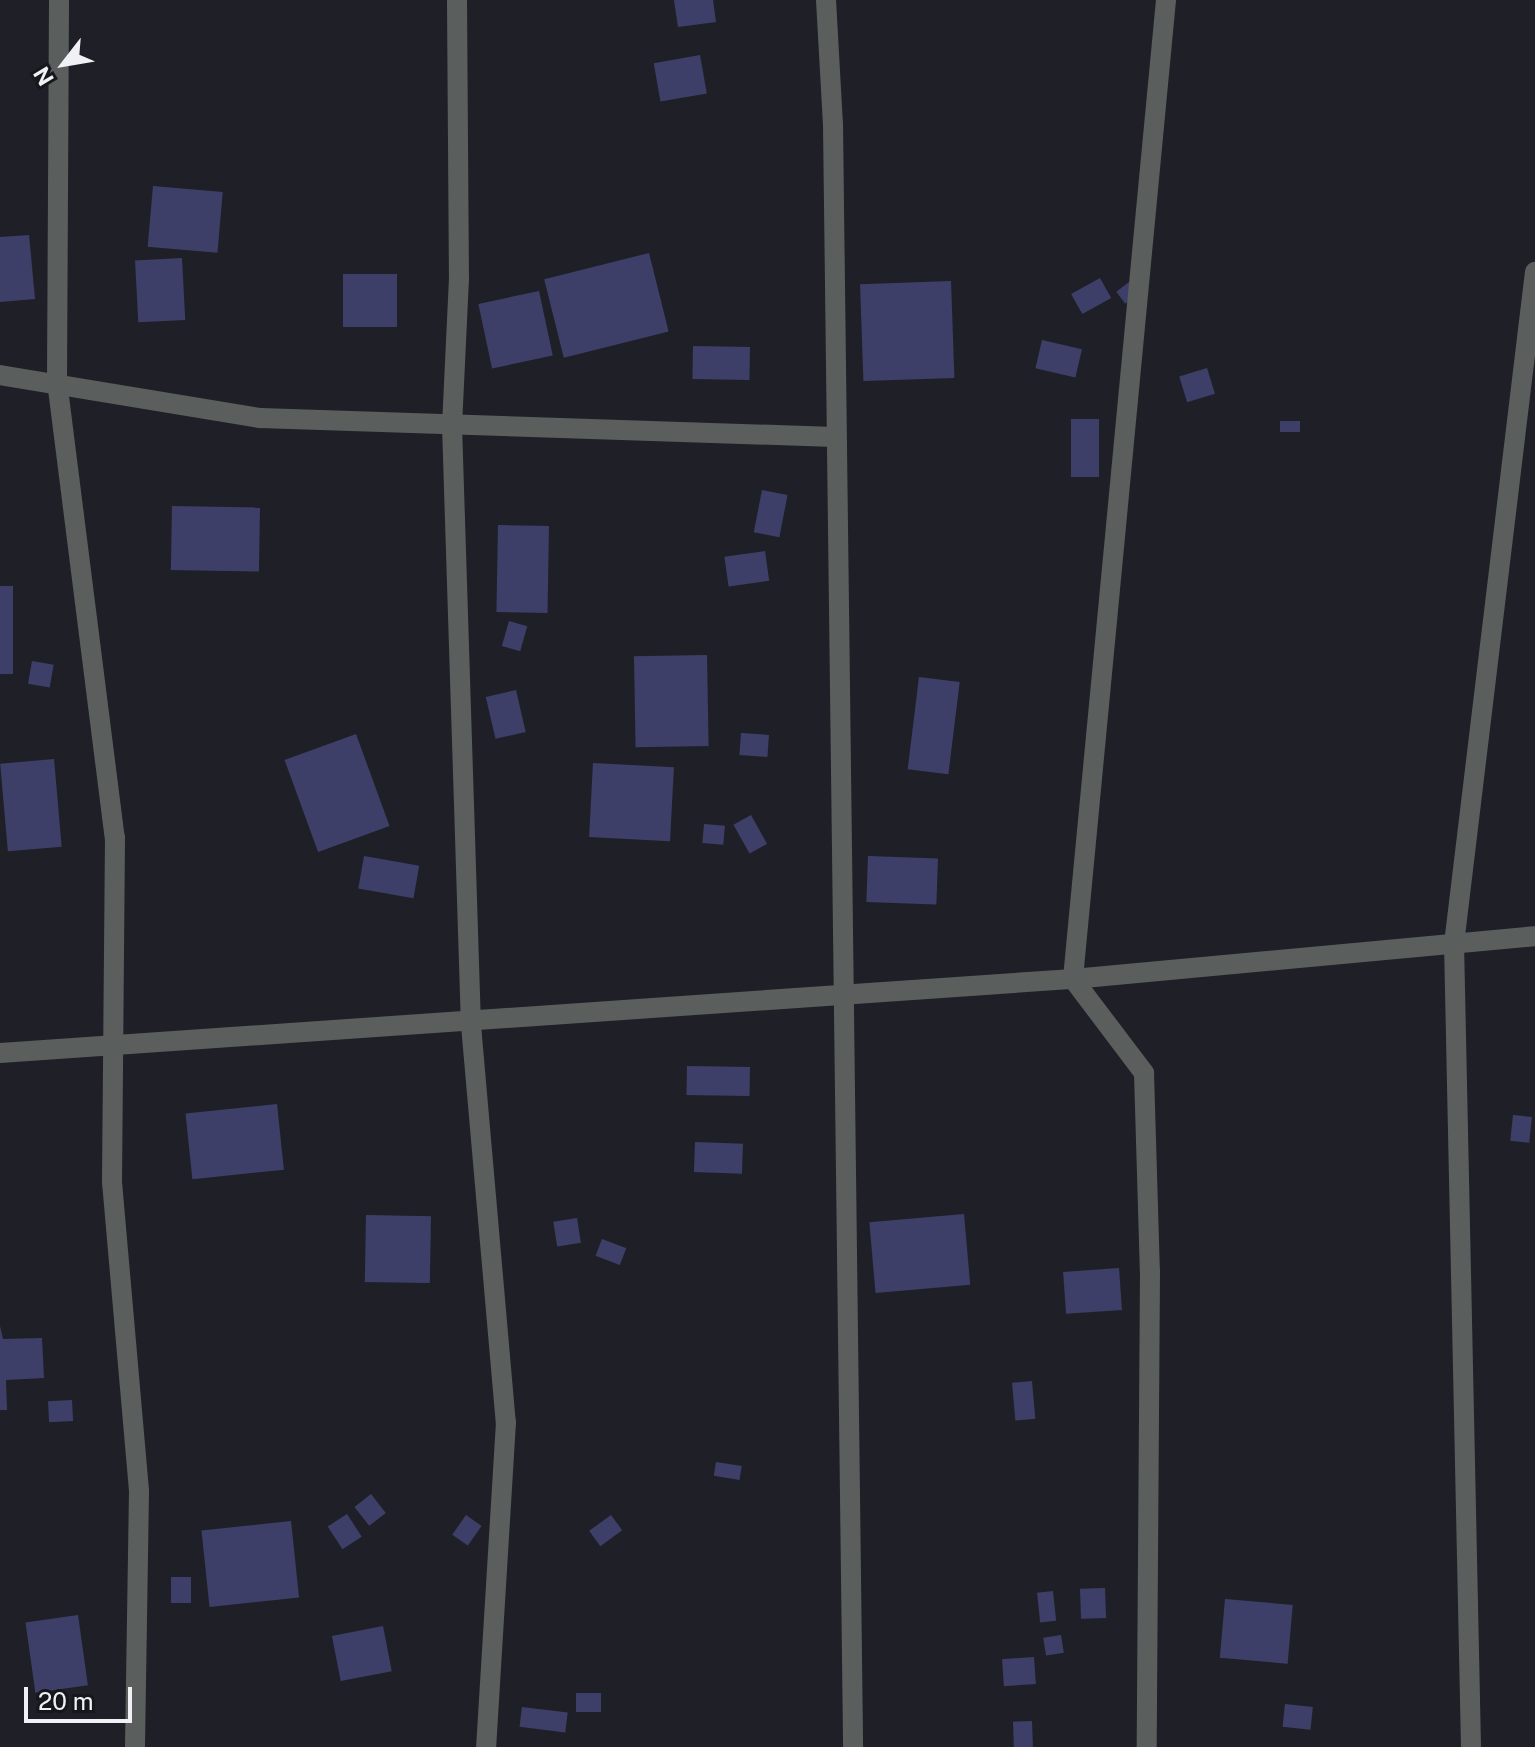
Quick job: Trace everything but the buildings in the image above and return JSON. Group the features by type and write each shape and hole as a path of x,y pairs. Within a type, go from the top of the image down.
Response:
{"street":[{"path":"59,0 57,381 115,837 112,1182 139,1491 135,1747"},
{"path":"457,0 459,278 452,425 471,1025 506,1422 486,1747"},
{"path":"826,0 853,1747"},
{"path":"1147,1747 1150,1271 1144,1073 1073,979 1166,0"},
{"path":"1471,1747 1454,944 1535,272"},
{"path":"0,375 57,381 260,418 835,437"},
{"path":"0,1053 471,1025 843,994 1073,979 1535,936"}]}
